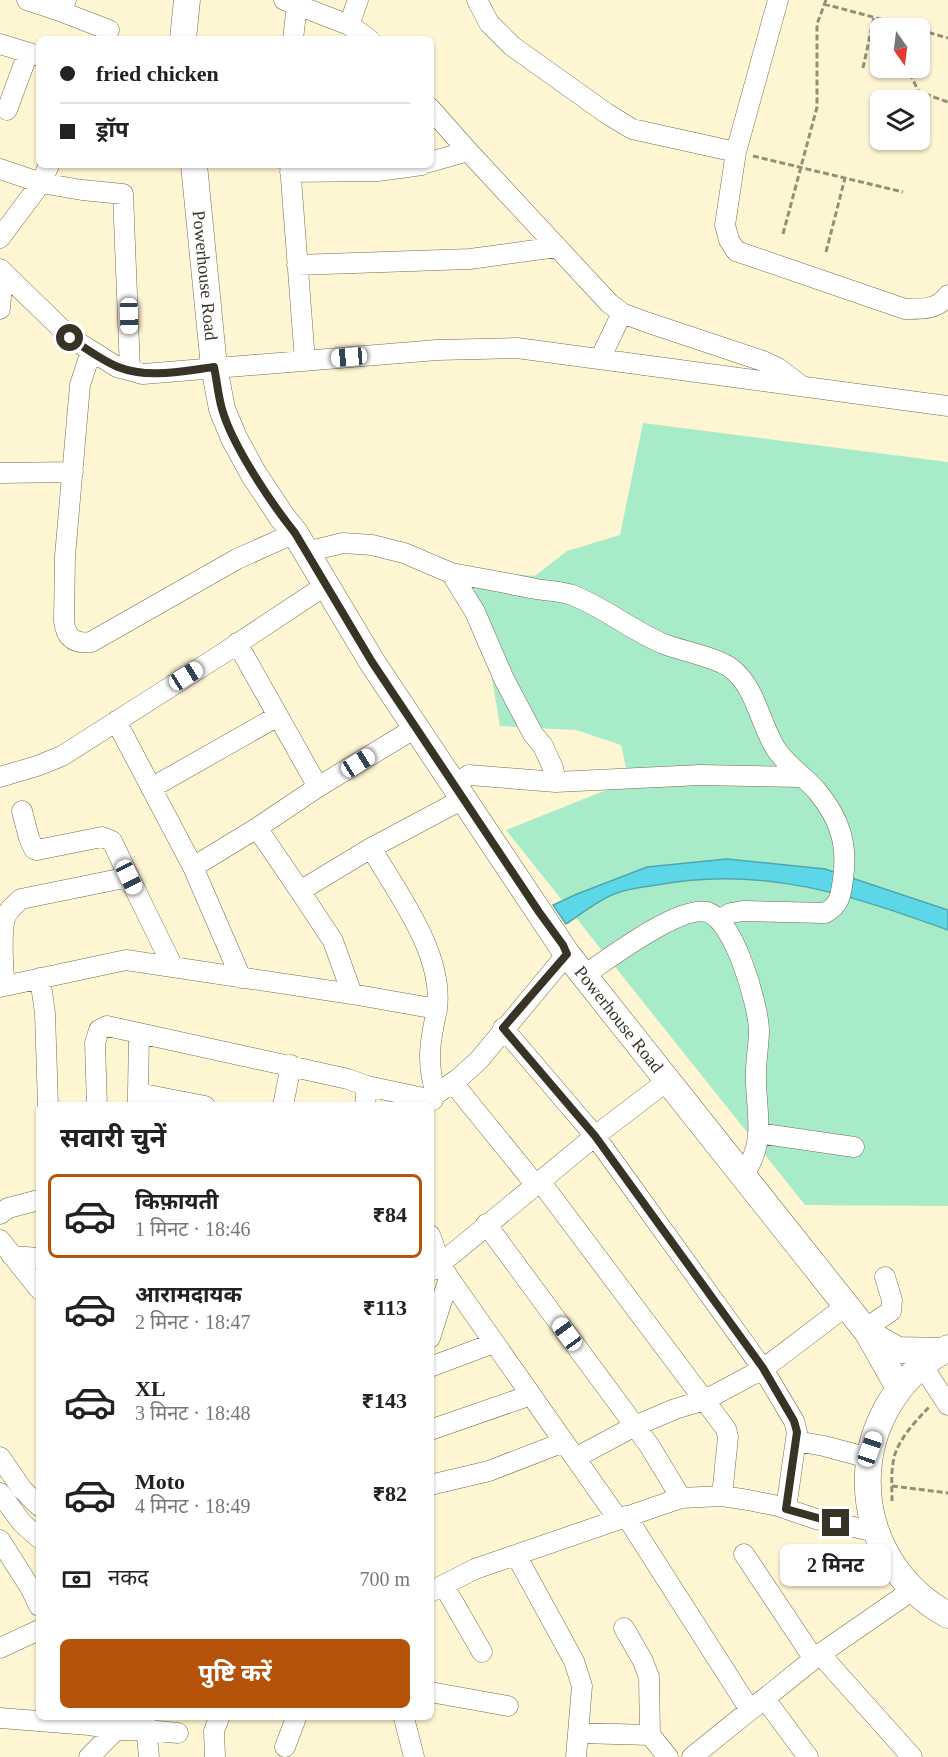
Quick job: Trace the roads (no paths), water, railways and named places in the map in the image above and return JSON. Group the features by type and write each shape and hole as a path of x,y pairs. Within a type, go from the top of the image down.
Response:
{"main road":[{"path":"183,36 187,0"},
{"name":"Powerhouse Road","path":"194,168 214,367 222,409 234,438 372,662 583,976 866,1331"},
{"path":"866,1331 898,1350 938,1355"},
{"path":"866,1331 899,1388"},
{"path":"938,1355 899,1388 881,1418 870,1449 867,1482 871,1515 880,1545 897,1572 934,1607 948,1615"}],"street":[{"path":"27,0 62,5 109,30"},
{"path":"350,26 358,0"},
{"path":"477,0 489,23 512,46 632,129 736,152"},
{"path":"778,0 736,152 725,225 729,240 736,251 905,309 927,309 944,302 948,296"},
{"path":"293,36 291,3 350,26 365,36"},
{"path":"0,44 34,54 2,114"},
{"path":"434,113 609,303 622,313 764,361 801,385"},
{"path":"434,161 468,151"},
{"path":"0,238 48,168"},
{"path":"305,361 290,168 378,171 400,168"},
{"path":"0,169 40,183 123,194 130,370"},
{"path":"297,265 470,259 557,247"},
{"path":"0,309 1,271"},
{"path":"1,271 70,338 117,367 143,374 437,350 517,348 948,406"},
{"path":"600,359 622,313"},
{"path":"90,351 80,385 65,556 64,621 65,630 71,639 80,643 92,642 237,559 300,542 372,545 404,554 451,573 570,594 592,604 644,635 733,669 750,692 775,747 788,765 816,791 832,813 842,834 846,859 840,897 835,908 825,913 743,911 731,913 719,920"},
{"path":"0,473 73,472"},
{"path":"451,573 475,612 504,679 533,734 543,746 553,768 556,782"},
{"path":"0,777 62,756 326,585"},
{"path":"237,643 318,787"},
{"path":"151,788 278,716"},
{"path":"116,721 193,867 241,978"},
{"path":"193,867 417,727"},
{"path":"300,891 460,791 469,775 556,782 700,775 801,777"},
{"path":"22,811 34,849 102,837 112,841 173,967"},
{"path":"257,828 333,941 352,994"},
{"path":"371,848 431,956 439,994 429,1048 433,1100"},
{"path":"129,877 21,899 6,916 3,931 2,986 126,960 437,1009"},
{"path":"583,976 665,922 698,912 708,912 719,920 736,948 748,977 757,1010 759,1030 756,1079 758,1133 755,1154 743,1177"},
{"path":"97,1102 94,1042 99,1030 107,1026 348,1078 366,1096 433,1100 479,1060 565,949"},
{"path":"40,978 45,1013 48,1102"},
{"path":"503,1028 595,1136 763,1368 794,1421 797,1432 786,1509"},
{"path":"139,1033 138,1099 167,1102"},
{"path":"284,1102 291,1065"},
{"path":"439,1271 486,1224 667,1081"},
{"path":"453,1083 538,1182 726,1428 728,1437 722,1496"},
{"path":"758,1133 854,1147"},
{"path":"0,1214 8,1208 36,1201"},
{"path":"486,1224 635,1426 681,1498"},
{"path":"0,1240 36,1285"},
{"path":"434,1251 439,1271 434,1308"},
{"path":"12,1256 36,1258"},
{"path":"439,1271 758,1704 808,1757"},
{"path":"866,1331 891,1311 892,1300 885,1277"},
{"path":"434,1484 570,1450 635,1426 675,1408 705,1400 763,1368 846,1306"},
{"path":"434,1366 494,1343"},
{"path":"938,1355 938,1406"},
{"path":"434,1429 531,1395"},
{"path":"796,1442 824,1446 870,1458"},
{"path":"0,1457 22,1489 36,1503"},
{"path":"22,1489 3,1500 22,1523 36,1535"},
{"path":"482,1652 437,1589 475,1569 681,1498 722,1496 786,1509 816,1519 877,1532"},
{"path":"0,1539 36,1599"},
{"path":"744,1554 817,1657 900,1753"},
{"path":"516,1555 574,1660 582,1686 576,1757"},
{"path":"703,1754 758,1704 817,1657 914,1589"},
{"path":"624,1628 643,1661 649,1677 650,1735 668,1757"},
{"path":"0,1648 36,1631"},
{"path":"434,1693 508,1707"},
{"path":"0,1718 89,1725 116,1730 145,1724 178,1733"},
{"path":"215,1757 214,1731 218,1720"},
{"path":"285,1747 295,1720"},
{"path":"405,1720 414,1757"},
{"path":"145,1724 149,1757"},
{"path":"89,1757 116,1730"},
{"path":"579,1733 650,1735"}],"water":[{"path":"727,859 825,869 948,910 948,930 841,895 770,881 696,880 627,890 611,895 566,924 553,905 647,867"}]}
